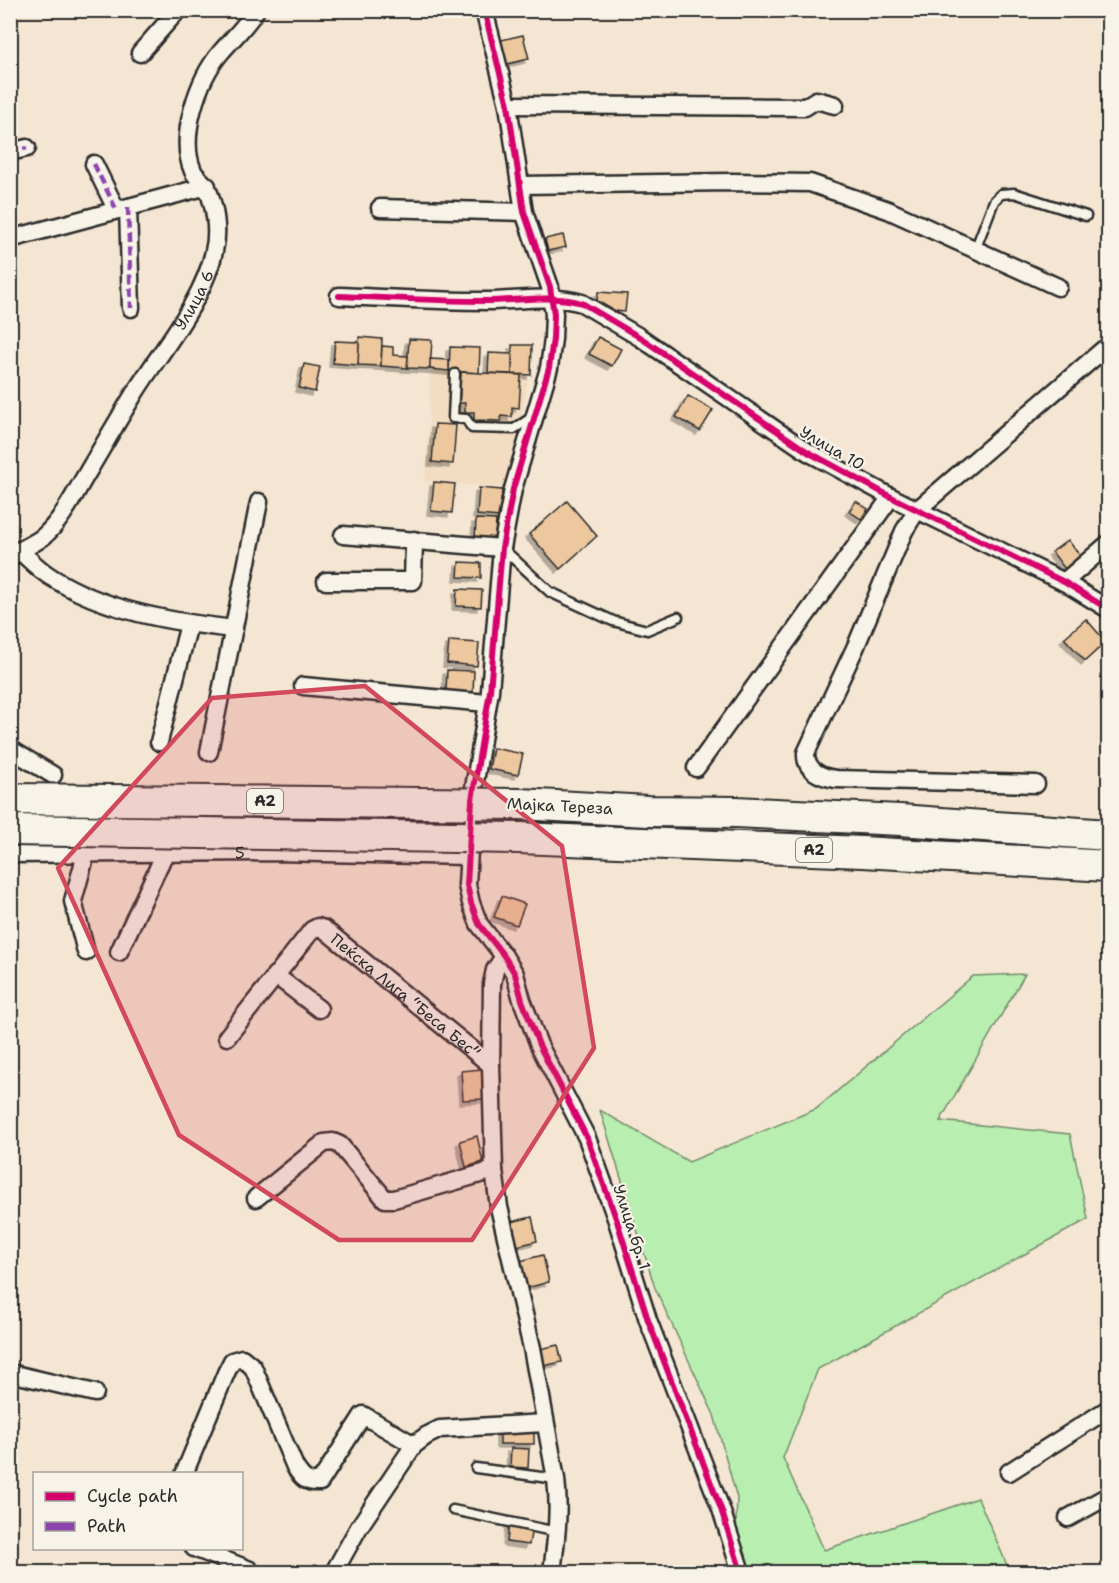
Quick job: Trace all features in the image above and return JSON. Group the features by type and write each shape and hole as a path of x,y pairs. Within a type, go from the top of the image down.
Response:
{"highway":[{"name":"Мајка Тереза","path":"10,800 520,804 900,820 1108,835"},
{"name":"Мајка Тереза","path":"10,830 519,838 897,854 1108,866"}],"street":[{"path":"140,53 178,10"},
{"name":"Улица 6","path":"15,554 43,537 65,510 136,391 170,342 200,288 213,257 216,238 207,186 193,173 187,143 192,112 205,77 215,61 256,10"},
{"name":"Улица бр. 1","path":"484,10 508,105 524,212 546,272 552,299 553,339 549,368 537,415 513,489 502,548 488,703 472,800 467,885 479,924 515,974 539,1045 586,1138 617,1221 648,1320 721,1509 741,1572"},
{"path":"508,105 805,107 816,100 835,105"},
{"path":"10,152 27,148"},
{"path":"94,164 122,208 131,308"},
{"path":"521,185 810,183 888,210 1058,287"},
{"path":"10,239 207,186"},
{"path":"380,208 524,212"},
{"name":"Улица 10","path":"339,296 486,301 552,299 573,301 589,306 641,338 808,452 917,510 1064,582 1108,609"},
{"path":"1036,784 836,779 816,774 806,760 809,746 856,646 904,531 917,510 1104,349"},
{"path":"696,768 891,496"},
{"path":"209,752 259,502"},
{"path":"343,536 502,548"},
{"path":"326,580 413,581 414,540"},
{"path":"1064,582 1108,544"},
{"path":"15,554 49,576 94,598 129,610 189,624 234,629"},
{"path":"159,742 189,624"},
{"path":"303,686 488,703"},
{"path":"10,749 53,775"},
{"name":"5","path":"10,854 274,852 468,856"},
{"path":"119,951 165,853"},
{"path":"86,854 73,902 86,952"},
{"name":"Пеќска Лига “Беса Бес”","path":"227,1036 312,930 318,927 324,929 491,1065"},
{"name":"Пеќска Лига “Беса Бес”","path":"504,956 495,970 492,984 491,1065 494,1170 499,1207 532,1348 556,1479 557,1532 552,1572"},
{"path":"276,975 318,1009"},
{"path":"256,1198 324,1143 333,1142 340,1145 385,1199 394,1199 494,1170"},
{"path":"184,1472 232,1360 242,1358 253,1367 302,1479 311,1483 320,1482 363,1415 414,1445"},
{"path":"10,1373 95,1393"},
{"path":"1009,1472 1108,1409"},
{"path":"334,1572 359,1527 414,1445 426,1436 440,1429 545,1423"},
{"path":"1068,1518 1108,1497"},
{"path":"199,1550 250,1570 249,1572"}],"lane":[{"path":"975,251 993,201 1001,194 1014,193 1086,216"},
{"path":"455,374 453,418 466,419 472,428 514,429 537,415"},
{"path":"502,548 550,592 613,621 647,630 678,617"},
{"path":"476,1468 556,1479"},
{"path":"453,1510 557,1532"}],"highlighted area":[{"path":"365,686 562,846 594,1048 472,1240 339,1240 179,1135 58,868 212,698"}],"shaded area":[{"path":"430,369 521,375 529,378 507,488 425,482"}],"green space":[{"path":"1025,974 940,1121 1070,1134 1088,1219 818,1369 783,1458 824,1550 978,1498 1010,1572 734,1572 737,1498 714,1415 655,1288 600,1110 689,1162 816,1109 973,976"}],"building":[{"path":"523,35 529,59 503,65 497,41"},
{"path":"563,235 566,247 548,251 545,239"},
{"path":"598,292 627,294 625,312 596,309"},
{"path":"359,337 382,339 381,366 358,365"},
{"path":"598,337 621,349 612,366 589,354"},
{"path":"409,339 432,340 430,369 407,368"},
{"path":"335,341 359,342 358,365 333,363"},
{"path":"512,345 532,345 531,375 512,374"},
{"path":"382,346 393,347 393,355 408,356 407,368 381,366"},
{"path":"450,347 480,348 479,373 449,371"},
{"path":"489,353 512,354 512,374 488,373"},
{"path":"430,359 449,360 449,371 430,369"},
{"path":"304,364 320,367 315,392 299,388"},
{"path":"461,372 521,375 519,408 512,407 512,417 501,416 501,421 474,420 474,412 465,412 465,403 459,403"},
{"path":"688,396 713,410 700,431 676,417"},
{"path":"435,424 456,425 453,464 432,462"},
{"path":"434,482 455,484 452,513 431,511"},
{"path":"479,488 502,490 500,517 477,515"},
{"path":"567,501 597,536 560,569 529,534"},
{"path":"856,501 868,509 861,519 849,511"},
{"path":"476,519 496,520 495,539 475,538"},
{"path":"1068,540 1081,557 1065,569 1052,552"},
{"path":"459,562 481,563 481,578 458,577"},
{"path":"457,589 482,590 481,607 456,606"},
{"path":"1086,619 1106,642 1085,661 1064,638"},
{"path":"449,641 479,643 477,666 447,663"},
{"path":"447,670 474,671 473,693 446,692"},
{"path":"493,748 523,754 518,775 489,769"},
{"path":"502,896 525,904 517,925 494,917"},
{"path":"482,1069 484,1099 463,1100 461,1071"},
{"path":"477,1136 483,1162 466,1167 460,1141"},
{"path":"532,1217 537,1241 517,1246 511,1222"},
{"path":"543,1255 549,1282 527,1288 520,1261"},
{"path":"558,1345 562,1362 543,1366 540,1349"},
{"path":"500,1429 534,1430 534,1444 500,1444"},
{"path":"511,1448 529,1449 528,1468 510,1467"},
{"path":"509,1524 532,1528 529,1545 507,1542"}],"marked path":[{"path":"10,152 27,148"},
{"path":"94,164 116,209"},
{"path":"128,207 131,308"}],"cycle path":[{"path":"484,10 508,105 524,212 550,287 554,314 549,368 513,489 502,548 490,691 472,800 467,885 479,924 515,974 539,1045 587,1138 617,1221 648,1320 721,1509 741,1572"},
{"path":"339,296 468,301 547,298 582,303 641,338 808,452 891,497 1064,582 1108,609"}]}
